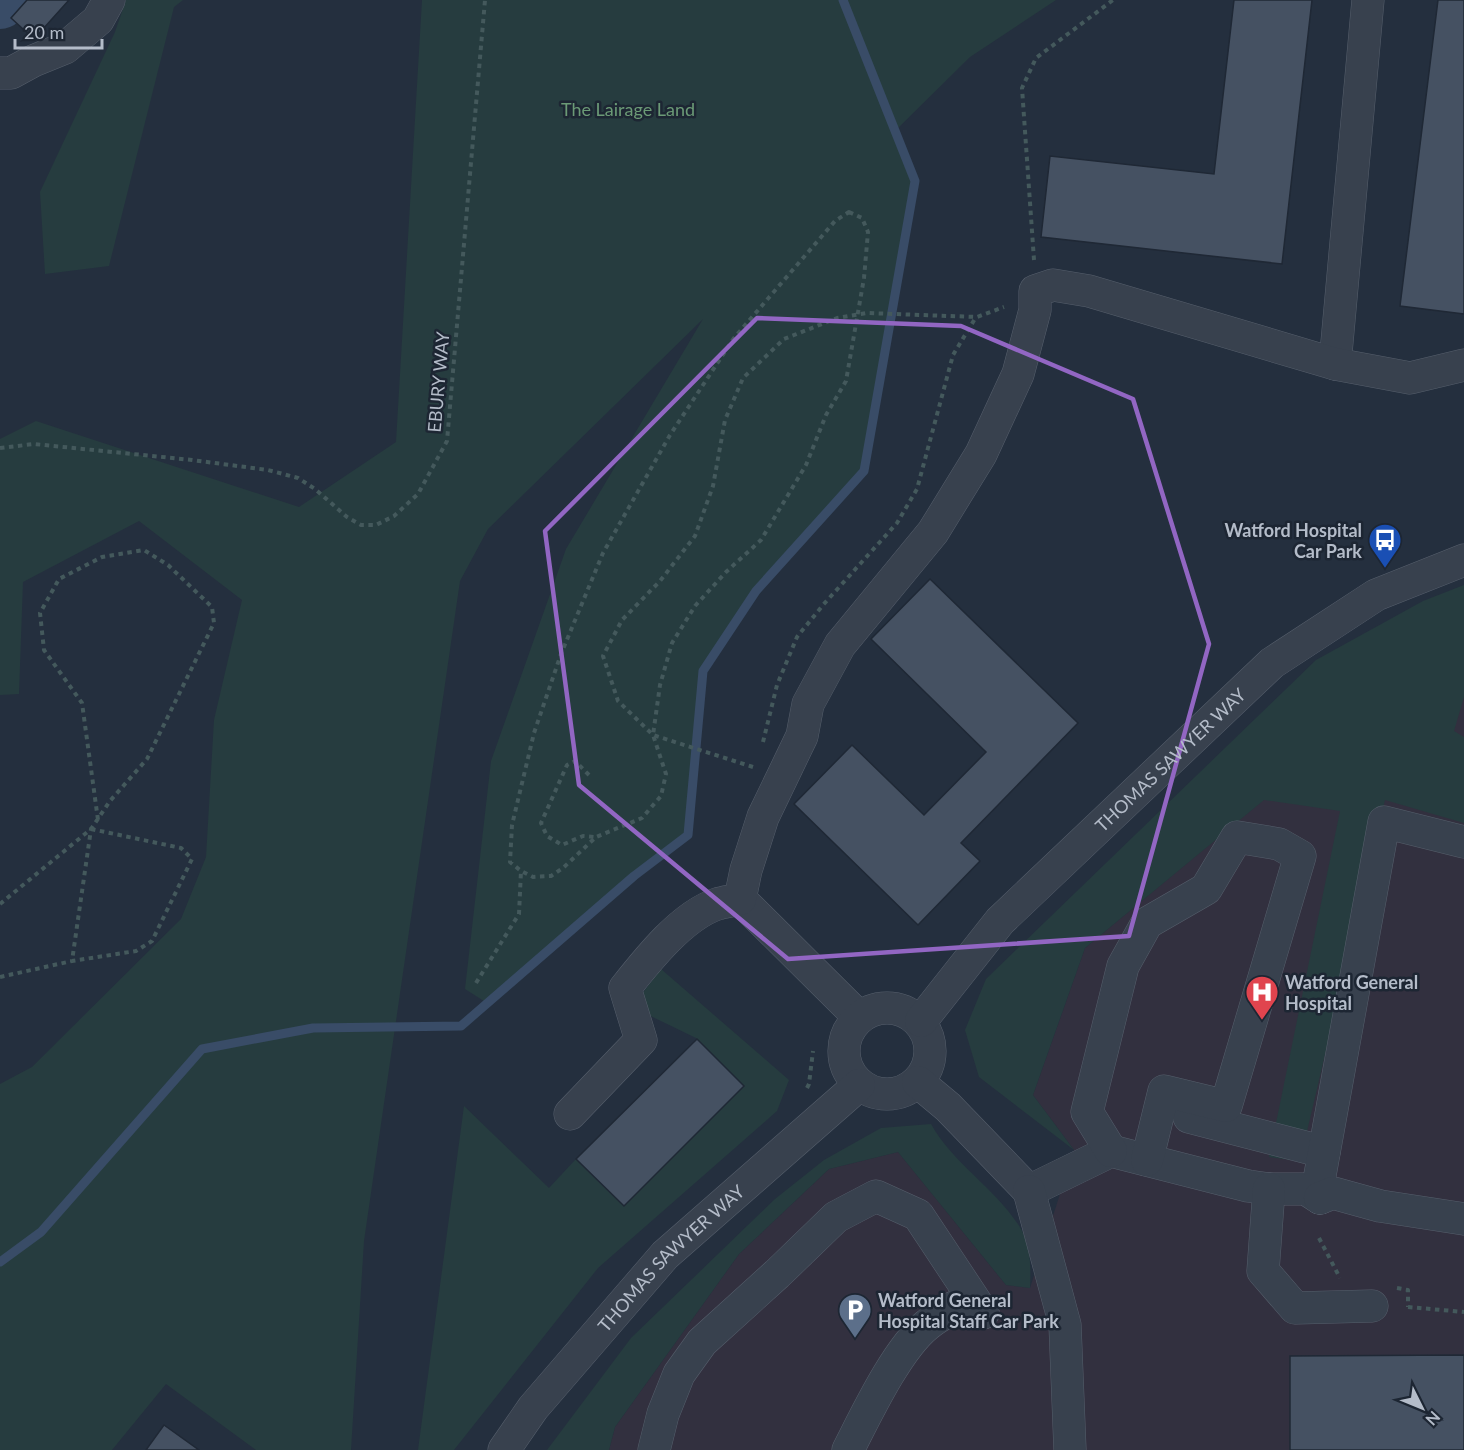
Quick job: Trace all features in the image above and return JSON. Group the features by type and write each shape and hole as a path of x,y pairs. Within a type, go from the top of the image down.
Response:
{"street":[{"path":"0,73 11,73 42,56 65,48 98,20 109,0"},
{"path":"1335,364 1368,0"},
{"path":"740,899 746,870 763,817 802,736 808,704 840,645 933,532 981,454 1018,374 1035,300 1053,285 1089,291 1335,364 1410,378 1464,366"},
{"name":"THOMAS SAWYER WAY","path":"921,1021 1000,921 1272,663 1376,595 1464,560"},
{"path":"1320,1198 1320,1175 1384,822 1464,842"},
{"path":"1111,1151 1087,1112 1123,966 1147,923 1206,889 1237,837 1279,844 1300,856 1227,1106 1164,1091 1147,1160"},
{"path":"740,899 859,1017"},
{"path":"570,1114 641,1040 625,988 631,980 688,920 716,904 740,899"},
{"path":"892,1007 905,1011 921,1021 930,1044 930,1058 918,1082 906,1091 892,1094 872,1093 859,1085 847,1068 843,1046 848,1031 859,1017 877,1008 892,1007"},
{"path":"918,1082 948,1107 1029,1191 1065,1324 1070,1450"},
{"name":"THOMAS SAWYER WAY","path":"504,1450 533,1408 665,1255 859,1085"},
{"path":"1186,1096 1183,1116 1324,1152"},
{"path":"1029,1191 1111,1151 1248,1186 1269,1189 1306,1189 1320,1198"},
{"path":"1269,1189 1263,1271 1295,1308 1386,1306"},
{"path":"1320,1198 1333,1193 1380,1206 1464,1219"},
{"path":"654,1450 663,1414 679,1374 702,1342 836,1217 876,1196 918,1215 983,1312 954,1307 926,1325 912,1340 889,1374 848,1450"}],"path":[{"name":"EBURY WAY","path":"0,448 34,444 268,470 298,478 315,489 347,517 361,525 376,525 394,516 418,494 447,441 485,0"},
{"path":"783,776 653,735 618,701 603,656 622,620 660,581 695,536 713,486 725,420 743,378 784,339 837,318 871,314 977,317 1001,307 1035,300 1034,250 1022,88 1036,58 1113,0"},
{"path":"849,212 862,218 868,231 859,315 846,381 826,415 806,465 761,540 726,572 695,606 672,643 660,685 653,735 666,774 661,796 642,818 596,837 564,868 551,876 533,877 521,872 510,862 512,825 534,733 561,654 603,554 669,435 734,338 835,221 849,212"},
{"path":"762,747 777,685 797,637 897,523 917,489 953,355 977,317"},
{"path":"0,904 91,829 98,820 110,801 147,759 214,624 212,607 168,565 144,550 102,557 59,579 40,613 44,650 82,703 98,820"},
{"path":"589,775 574,761 567,765 541,823 547,836 562,845 582,836 596,837"},
{"path":"0,977 72,961 136,951 152,941 192,860 181,849 91,829"},
{"path":"72,961 91,829"},
{"path":"476,983 519,914 521,872"},
{"path":"1386,1306 1464,1312"}],"highlighted area":[{"path":"757,318 961,326 1133,399 1209,644 1129,936 788,959 579,785 545,531"}],"shaded area":[{"name":"Watford General Hospital","path":"1464,621 1464,1450 609,1450 615,1427 739,1254 829,1169 898,1152 1006,1285 1030,1288 1074,1150 1033,1095 1085,948 1285,782"}],"green space":[{"path":"126,0 183,0 174,7 109,266 45,274 40,192 115,32"},
{"name":"The Lairage Land","path":"422,0 1056,0 970,57 895,131 915,181 864,471 757,591 703,671 688,835 634,876 487,1003 465,989 491,761 566,549 703,319 488,529 460,581 364,1241 351,1450 256,1450 166,1384 112,1450 0,1450 0,1084 32,1067 181,919 206,857 214,720 242,600 139,521 23,582 19,694 0,695 0,439 36,421 299,507 396,442"},
{"path":"1464,585 1464,697 1454,731 1464,737 1464,823 1385,800 1300,1161 1269,1157 1340,811 1264,800 1085,948 1033,1095 1074,1150 979,1077 965,1030 986,979 1316,660 1423,601"},
{"path":"661,969 789,1080 777,1111 598,1268 454,1450 418,1450 464,1106 549,1188 576,1159 624,1206 744,1086 696,1038 632,1007"},
{"path":"931,1124 951,1152 1000,1201 1021,1229 1029,1250 1030,1288 1006,1285 898,1152 829,1169 739,1254 615,1427 609,1450 547,1450 631,1338 775,1199 824,1160 881,1128"}],"building":[{"path":"27,0 69,0 34,39 11,18"},
{"path":"1234,0 1312,0 1282,264 1041,237 1050,156 1214,174"},
{"path":"1438,0 1464,0 1464,314 1400,306"},
{"path":"930,579 1078,723 961,843 980,861 918,925 794,804 852,745 924,815 986,752 871,639"},
{"path":"697,1039 744,1086 624,1206 576,1159"},
{"path":"1464,1355 1464,1450 1290,1450 1290,1356"},
{"path":"164,1425 199,1450 146,1450"}],"waterway":[{"path":"0,3 3,0"},
{"path":"0,1262 41,1232 202,1049 313,1028 461,1026 634,876 688,835 703,671 756,591 864,471 915,181 843,0"}],"place":[{"name":"Watford Hospital Car Park","path":"1385,569"},
{"name":"Watford General Hospital","path":"1262,1021"},
{"name":"Watford General Hospital Staff Car Park","path":"855,1339"}]}
